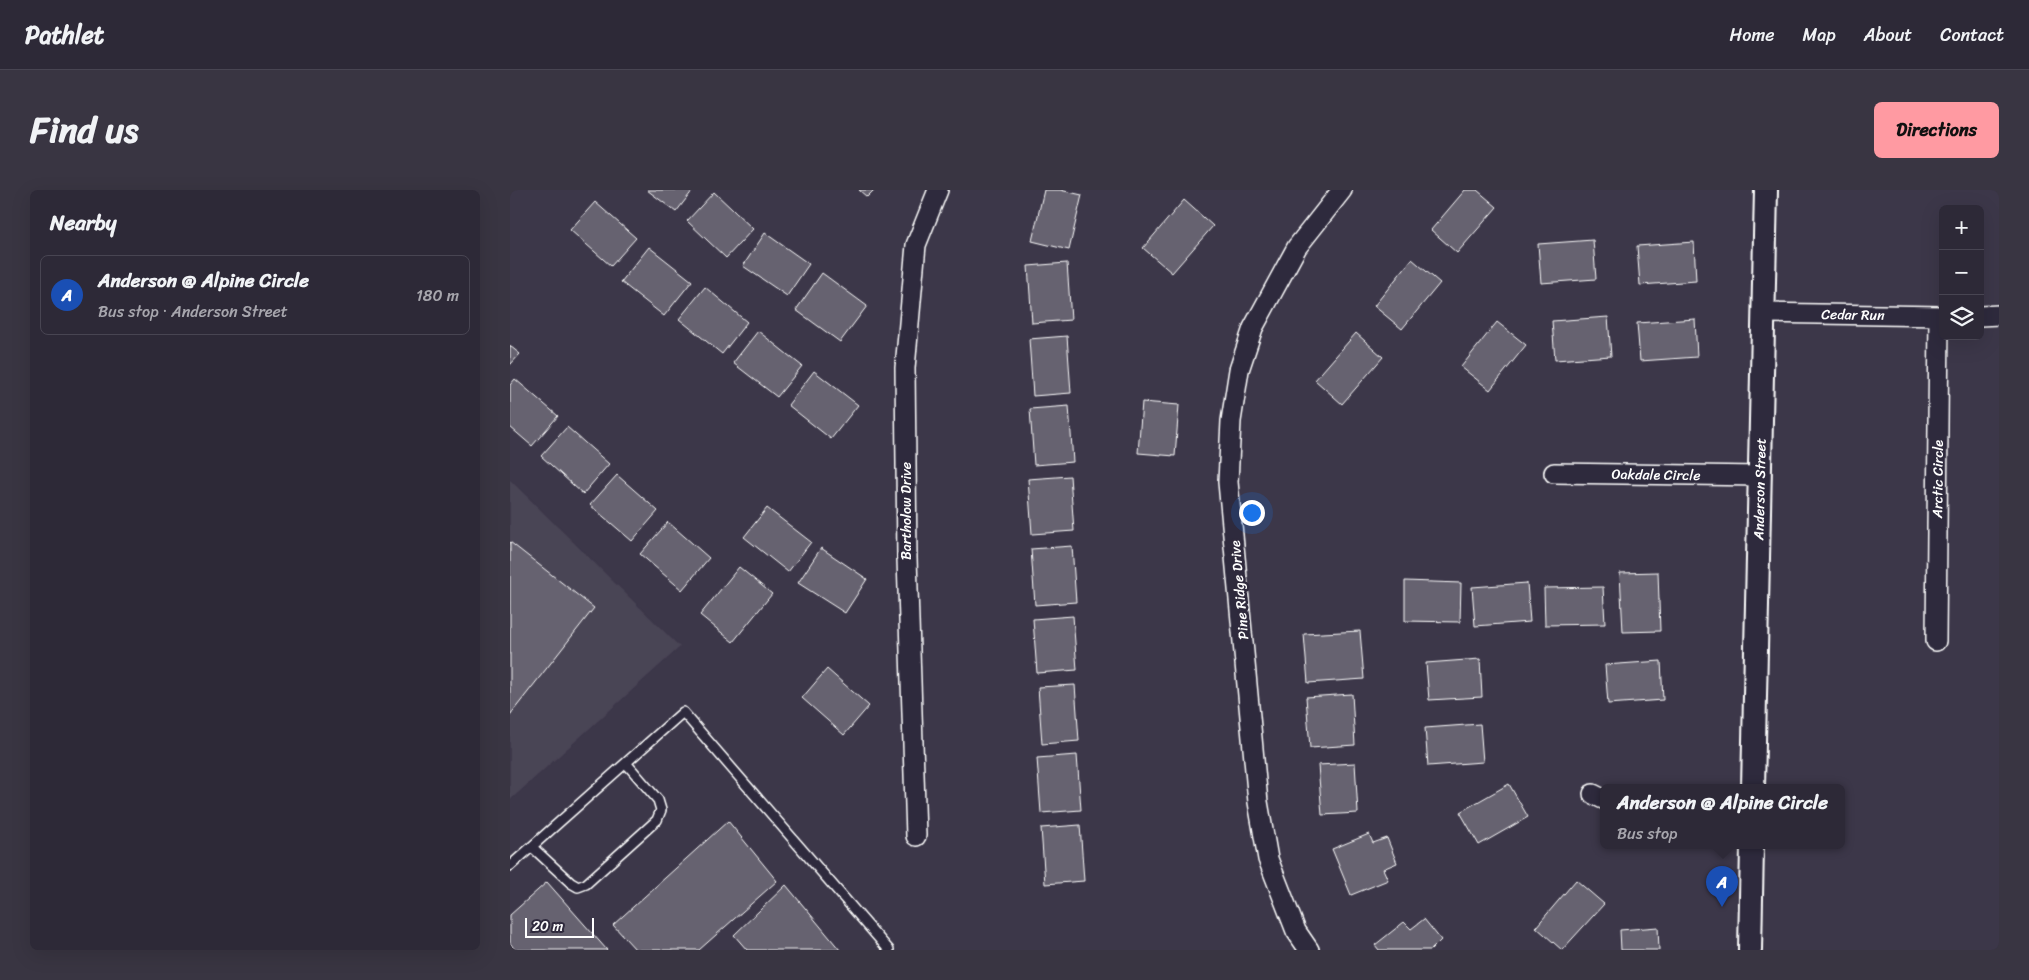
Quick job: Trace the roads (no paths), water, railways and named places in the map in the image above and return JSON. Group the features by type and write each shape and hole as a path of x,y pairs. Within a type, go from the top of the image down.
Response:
{"street":[{"name":"Bartholow Drive","path":"916,836 907,558 905,368 916,245 938,190"},
{"name":"Pine Ridge Drive","path":"1309,950 1296,931 1272,868 1258,802 1228,482 1231,421 1239,370 1252,328 1297,247 1342,190"},
{"name":"Anderson Street","path":"1753,784 1766,190"},
{"name":"Cedar Run","path":"1764,313 1939,317"},
{"path":"1984,316 1999,316"},
{"name":"Arctic Circle","path":"1936,641 1941,340"},
{"name":"Oakdale Circle","path":"1554,473 1760,476"},
{"path":"1750,950 1752,849"}],"lane":[{"path":"510,866 683,712 889,950"},
{"path":"532,846 571,883 578,887 586,884 657,820 661,810 658,800 626,763"}],"place":[{"name":"Anderson @ Alpine Circle","path":"1722,907"}]}
